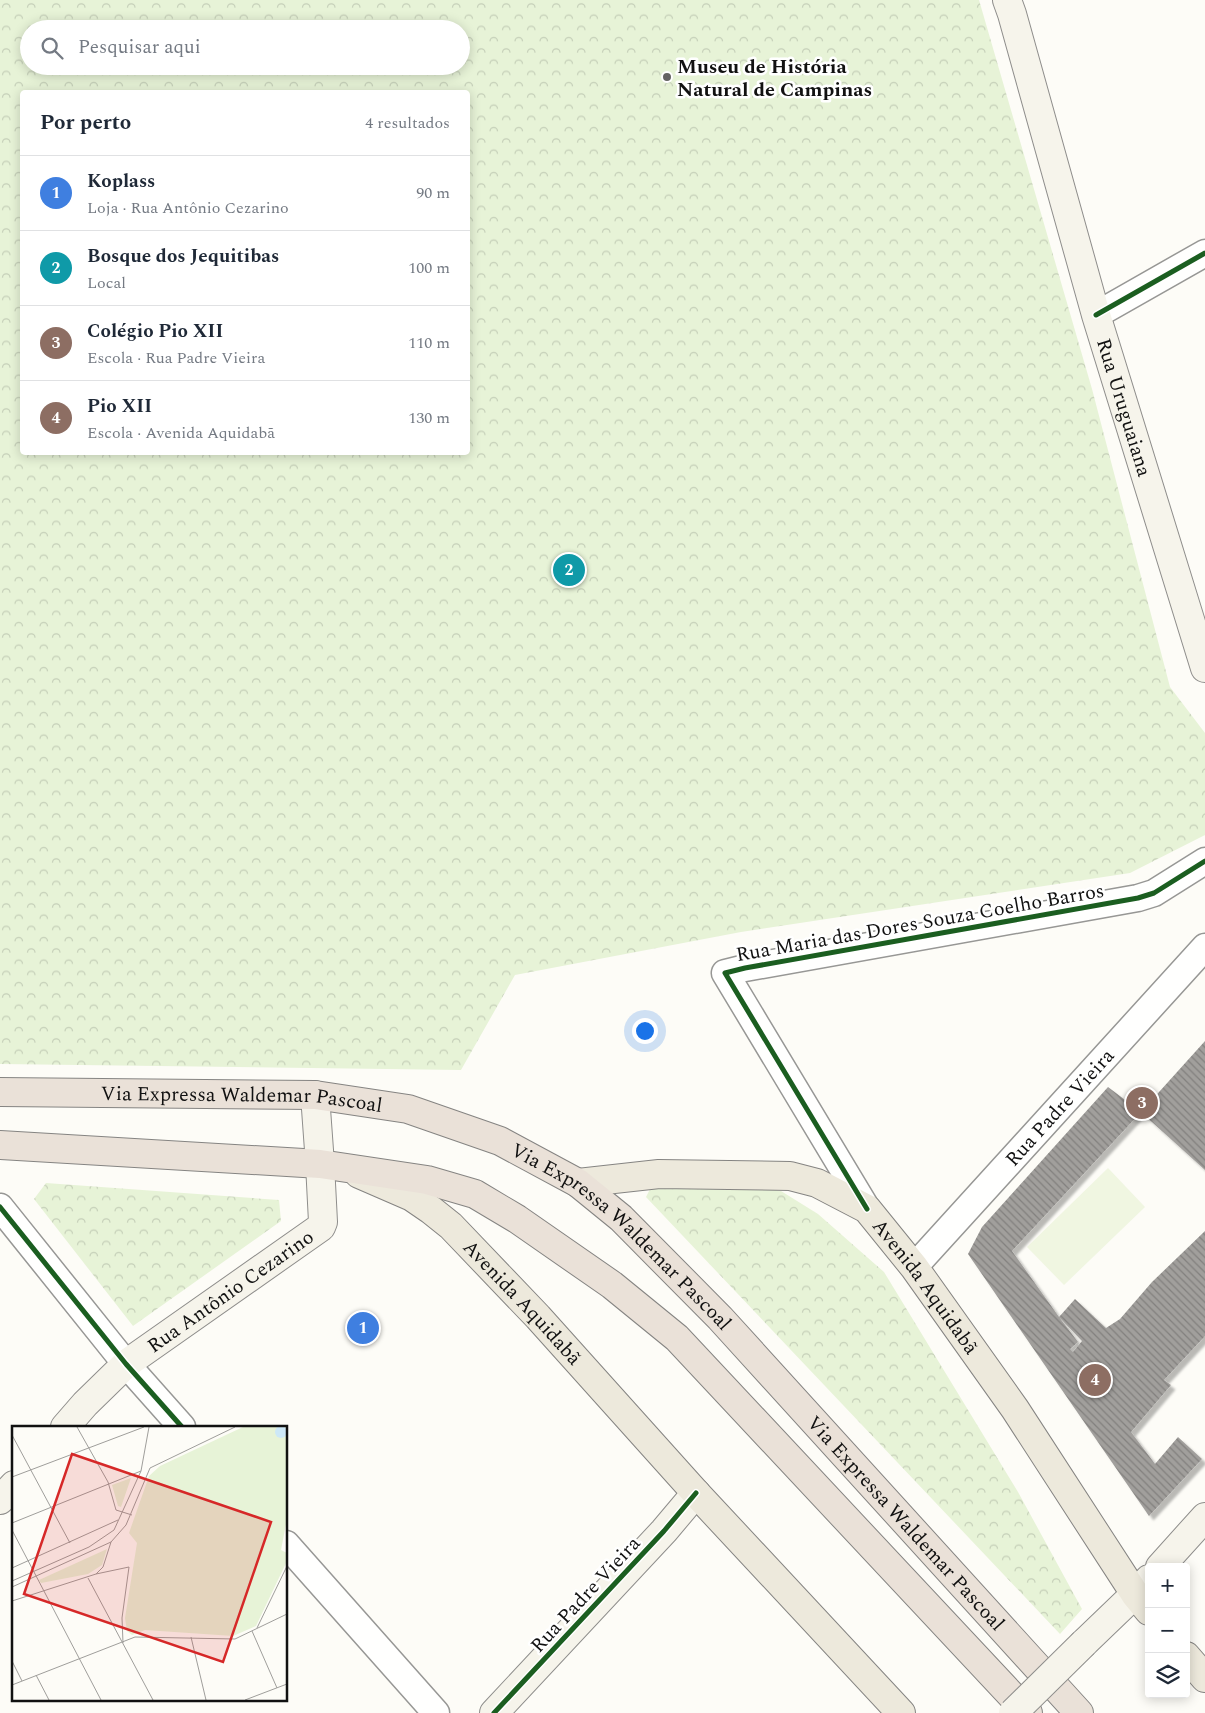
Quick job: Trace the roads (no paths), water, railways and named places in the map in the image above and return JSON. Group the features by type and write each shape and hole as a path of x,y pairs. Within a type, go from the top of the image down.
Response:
{"highway":[{"name":"Via Expressa Waldemar Pascoal","path":"0,1092 314,1095 408,1110 500,1141 578,1184 621,1218 720,1318 1079,1713"},
{"name":"Via Expressa Waldemar Pascoal","path":"0,1145 332,1166 427,1180 475,1194 532,1228 612,1285 678,1338 1028,1713"}],"main road":[{"name":"Rua Uruguaiana","path":"1007,0 1096,315 1205,668"},
{"name":"Rua Antônio Cezarino","path":"66,1426 85,1404 126,1364 321,1227 332,1166 314,1095"},
{"name":"Avenida Aquidabã","path":"332,1166 412,1197 451,1226 538,1317 696,1493 901,1713"},
{"name":"Avenida Aquidabã","path":"578,1184 659,1174 790,1176 818,1183 867,1209 914,1267 1144,1595"},
{"path":"0,1500 12,1487"},
{"name":"Rua Padre Vieira","path":"494,1713 664,1531 696,1493"},
{"path":"1164,1563 1205,1517"},
{"path":"1014,1713 1084,1642 1144,1595"},
{"path":"1190,1661 1205,1678"}],"street":[{"path":"1096,315 1205,253"},
{"name":"Rua Maria das Dores Souza Coelho Barros","path":"867,1209 725,973 1138,898 1154,893 1205,861"},
{"name":"Rua Padre Vieira","path":"914,1267 1205,947"},
{"path":"0,1207 126,1364 181,1426"},
{"path":"288,1546 436,1713"}],"place":[{"name":"Museu de História Natural de Campinas","path":"667,77"},
{"name":"Bosque dos Jequitibas","path":"569,570"},
{"name":"Colégio Pio XII","path":"1142,1103"},
{"name":"Koplass","path":"363,1328"},
{"name":"Pio XII","path":"1095,1380"}]}
